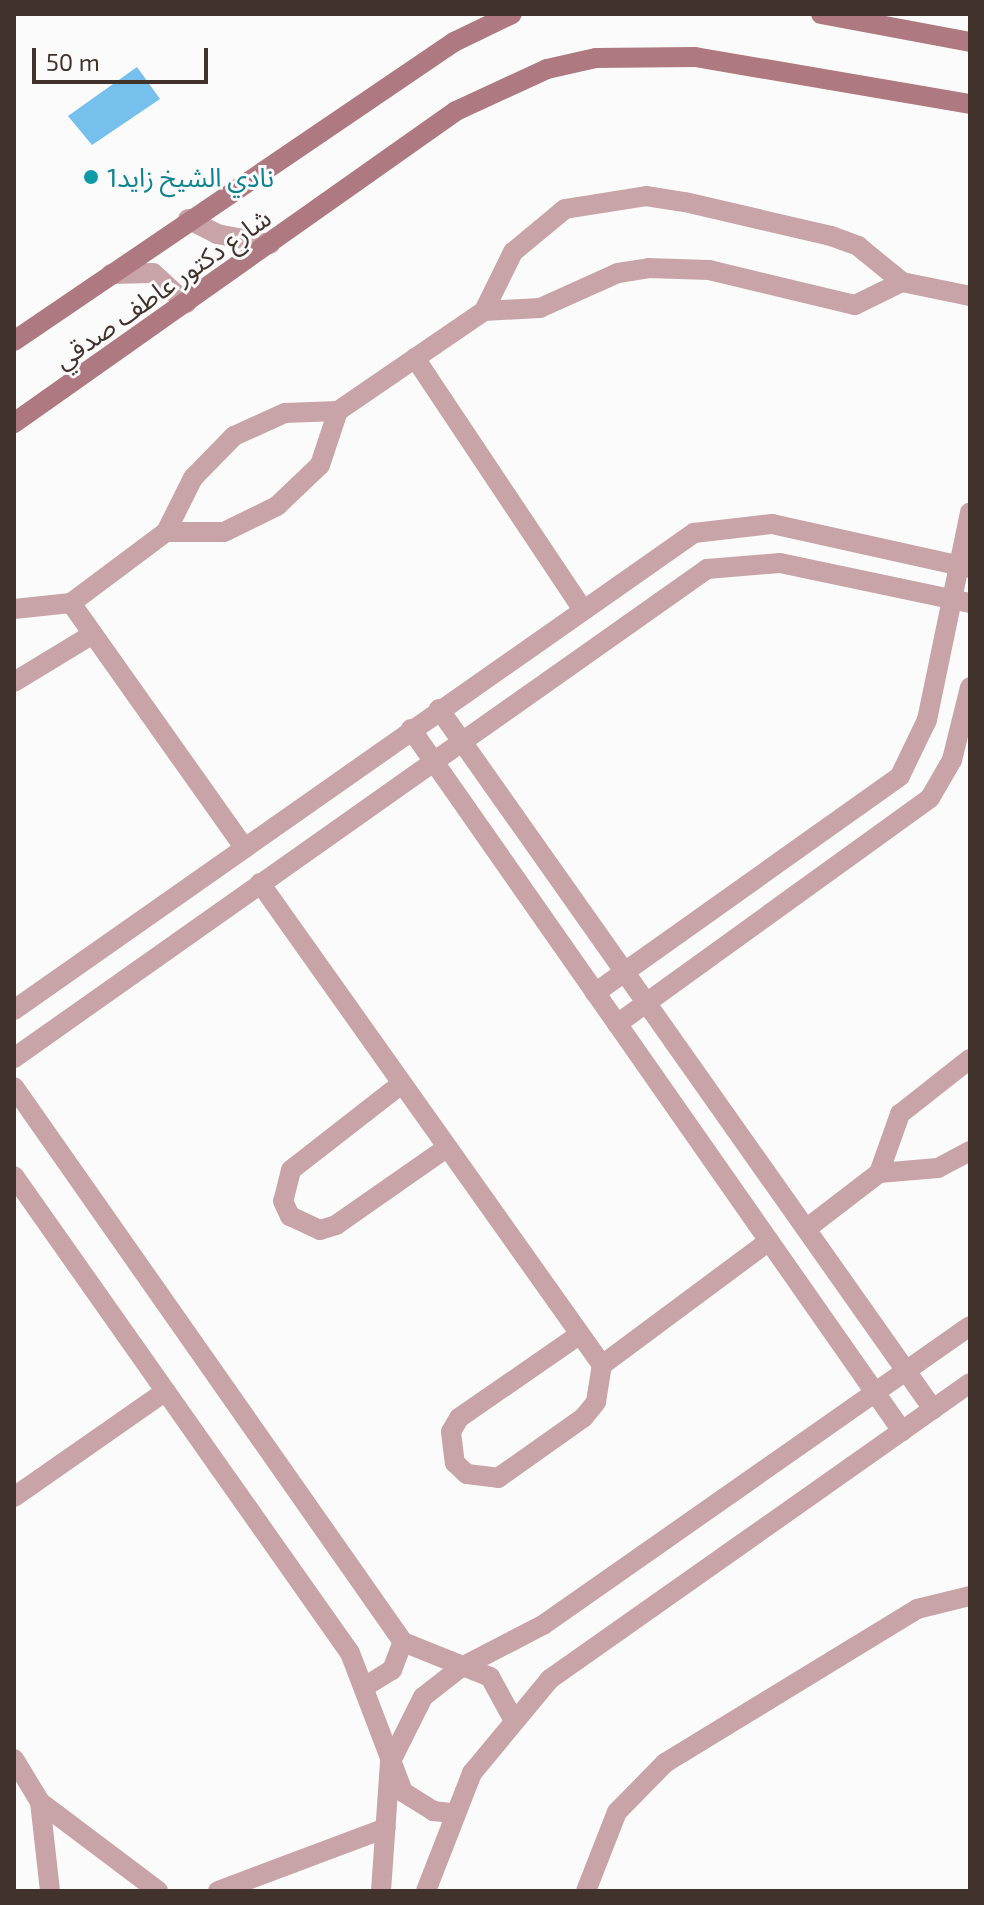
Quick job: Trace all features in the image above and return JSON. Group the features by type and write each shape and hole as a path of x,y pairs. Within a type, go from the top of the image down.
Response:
{"street":[{"name":"شارع دكتور عاطف صدقي","path":"14,341 188,219 454,42 512,14"},
{"path":"821,14 970,42"},
{"name":"شارع دكتور عاطف صدقي","path":"14,423 456,111 512,82 596,58 695,57 970,104"},
{"path":"484,311 498,274 537,228 565,209 632,197 831,236 858,246 902,282 970,296"},
{"path":"188,219 217,234 270,244"},
{"path":"14,609 71,603 166,532 193,478 234,436 285,413 338,411 484,311 540,308 618,273 648,268 709,270 855,305 902,282"},
{"path":"111,274 153,273 186,303"},
{"path":"415,358 582,608"},
{"path":"166,532 224,532 277,506 320,465 338,411"},
{"path":"595,993 900,776 921,743 961,601 970,512"},
{"path":"14,1010 670,545 732,524 772,524 964,567"},
{"path":"14,1058 663,595 731,562 780,563 961,601"},
{"path":"71,603 244,847"},
{"path":"14,682 93,634"},
{"path":"617,1024 930,798 952,760 970,687"},
{"path":"439,709 933,1409"},
{"path":"411,729 902,1431"},
{"path":"260,883 576,1337 602,1365"},
{"path":"806,1229 879,1173 900,1114 970,1059"},
{"path":"400,1085 291,1170 283,1201 290,1216 320,1230 336,1225 445,1149"},
{"path":"14,1087 403,1642 501,1688 512,1717"},
{"path":"879,1173 928,1171 970,1151"},
{"path":"14,1176 166,1391 366,1686 390,1763 417,1803 451,1813"},
{"path":"576,1337 459,1418 451,1432 455,1463 467,1474 498,1478 584,1417 596,1402 602,1365 769,1241"},
{"path":"381,1891 390,1763 408,1716 460,1668 543,1625 970,1326"},
{"path":"427,1889 451,1813 512,1717 571,1662 970,1383"},
{"path":"14,1497 166,1391"},
{"path":"586,1891 617,1812 665,1763 917,1609 970,1596"},
{"path":"366,1686 392,1670 403,1642"},
{"path":"14,1759 40,1802 158,1891"},
{"path":"40,1802 50,1891"},
{"path":"218,1891 386,1828"}],"water":[{"path":"137,67 160,99 92,145 68,116"}],"place":[{"name":"نادي الشيخ زايد1","path":"91,177"}]}
